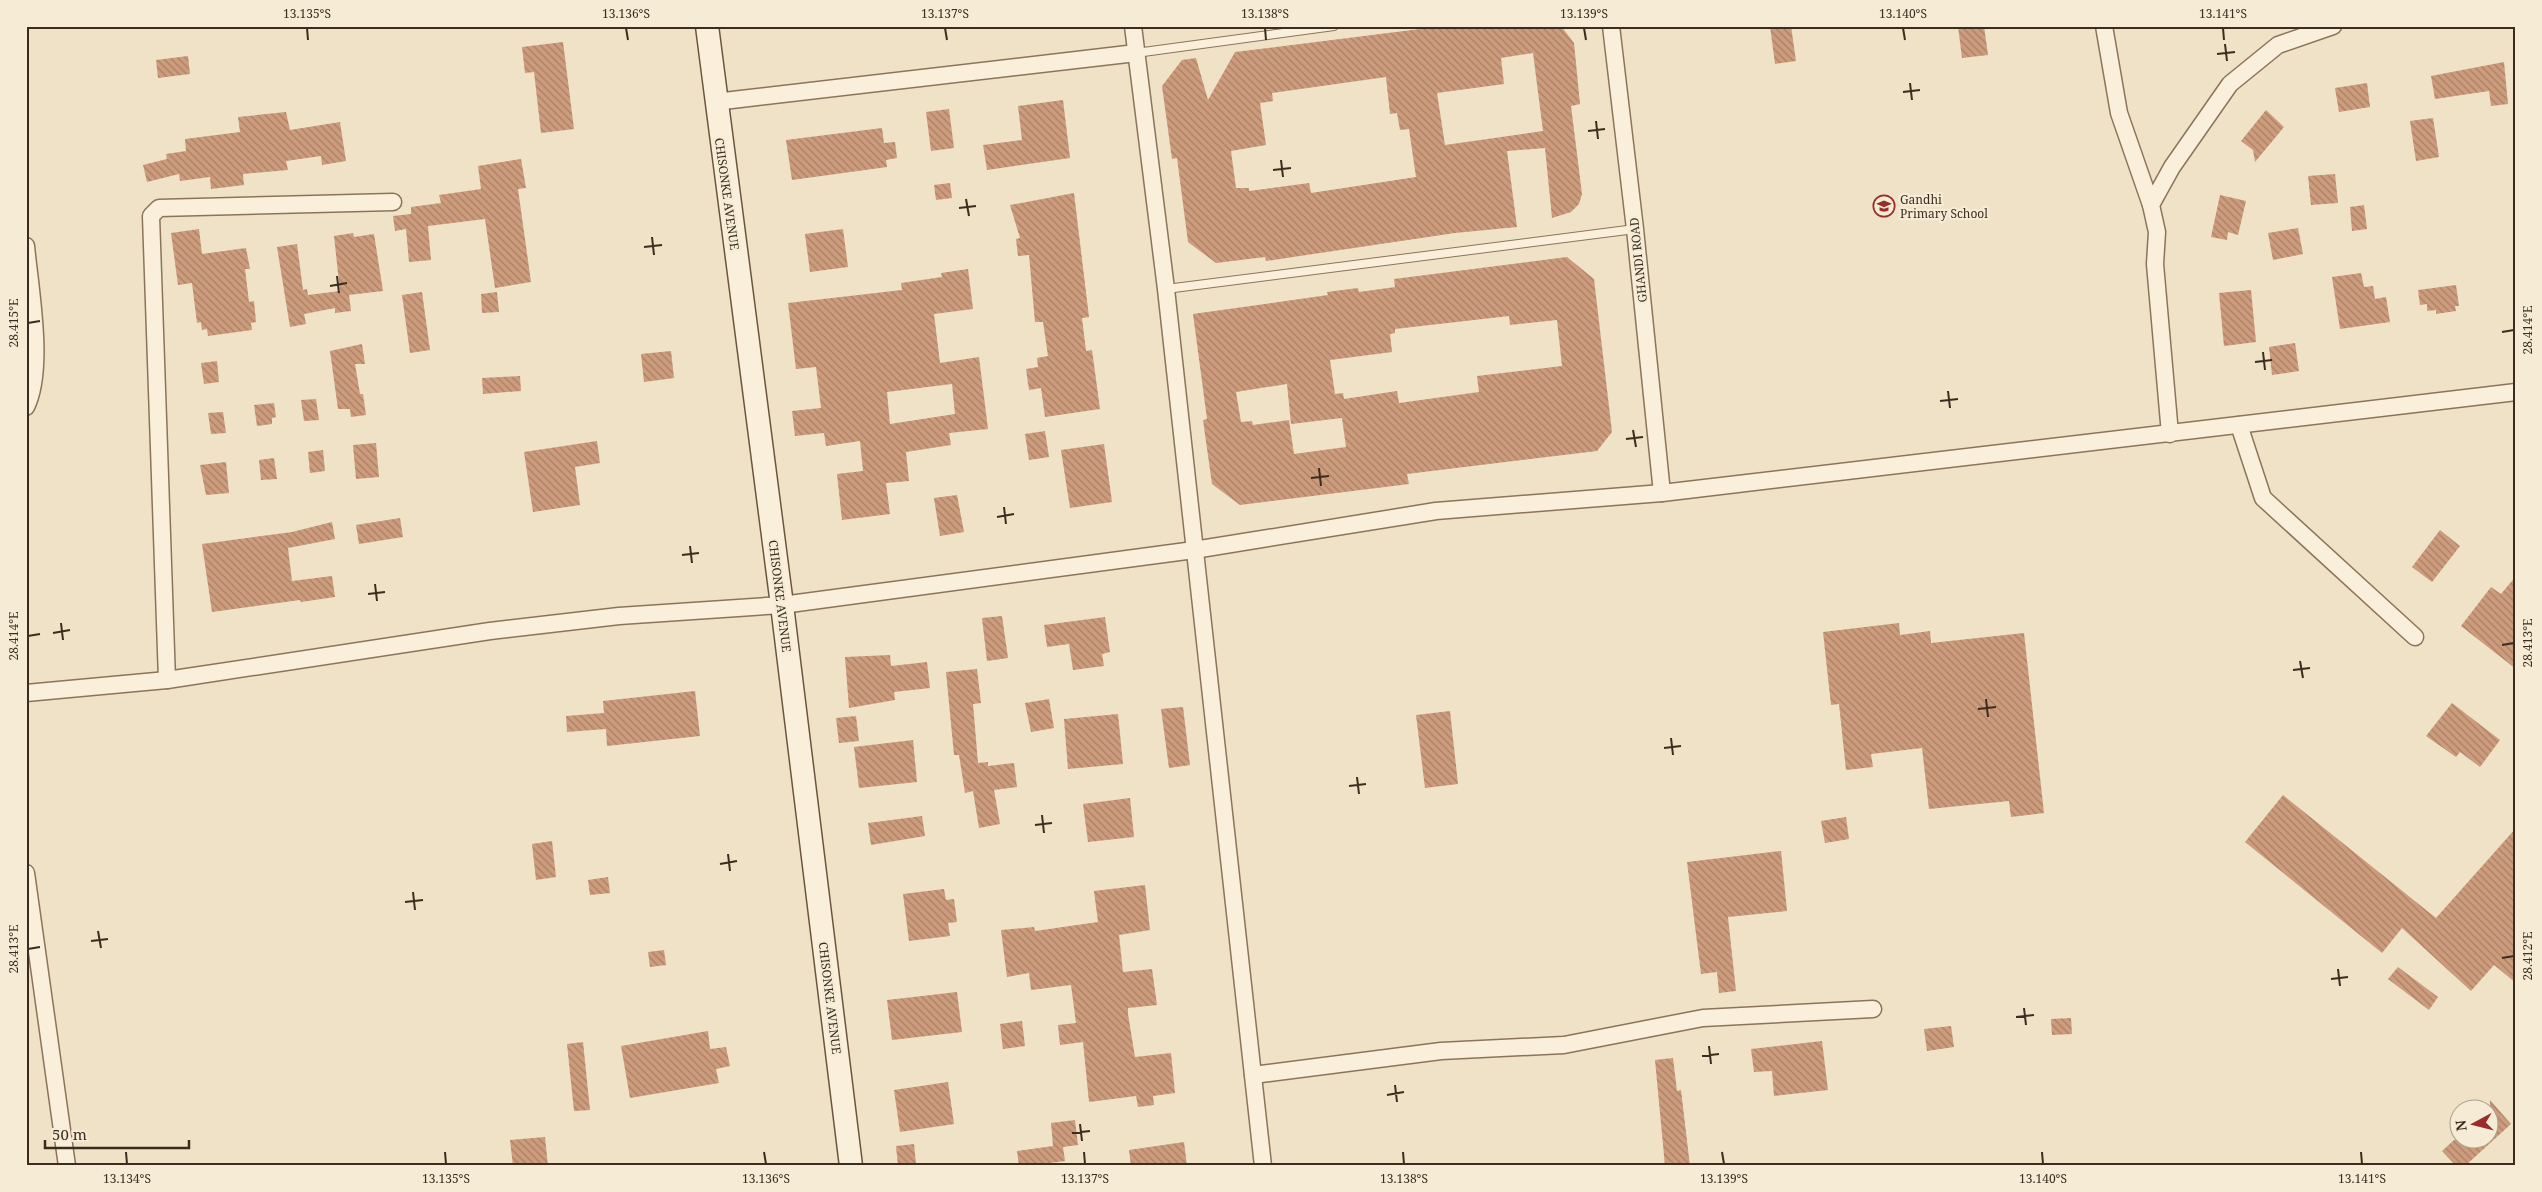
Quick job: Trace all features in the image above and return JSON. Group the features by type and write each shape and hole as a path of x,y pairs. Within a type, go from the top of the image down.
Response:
{"street":[{"name":"CHISONKE AVENUE","path":"707,26 715,102 782,605 851,1166"},
{"path":"1133,26 1166,289 1263,1166"},
{"name":"GHANDI ROAD","path":"1611,26 1635,230 1662,493"},
{"path":"2104,26 2119,113 2151,205 2157,232 2155,264 2170,434"},
{"path":"2151,205 2172,167 2230,84 2278,46 2333,26"},
{"path":"715,102 1136,53"},
{"path":"167,680 151,216 159,208 393,202"},
{"path":"26,246 36,361 30,400 26,407"},
{"path":"26,694 167,680 490,631 618,616 782,605 1194,550 1436,511 1662,493 2516,392"},
{"path":"2239,426 2263,498 2415,637"},
{"path":"26,873 67,1166"},
{"path":"1253,1075 1441,1051 1564,1045 1703,1018 1874,1009"}],"lane":[{"path":"1136,53 1334,26"},
{"path":"1166,289 1635,230"}],"building":[{"path":"1444,26 1561,26 1574,43 1580,104 1571,106 1582,194 1579,204 1571,212 1552,218 1545,148 1507,151 1517,227 1455,233 1266,261 1265,257 1216,263 1188,242 1177,158 1172,159 1162,86 1182,60 1196,58 1208,100 1235,52","holes":["1533,53 1543,131 1445,145 1437,93 1504,84 1501,58","1386,77 1390,114 1397,113 1400,130 1409,129 1416,177 1311,193 1309,183 1249,191 1249,188 1236,188 1231,151 1266,145 1260,103 1273,101 1272,93"]},
{"path":"1770,26 1791,26 1796,61 1775,64"},
{"path":"1958,26 1984,26 1988,55 1962,58"},
{"path":"563,42 574,129 541,133 534,72 525,73 522,47"},
{"path":"188,56 190,74 158,78 156,60"},
{"path":"2504,62 2508,104 2491,106 2489,91 2435,99 2431,76"},
{"path":"2367,83 2370,107 2339,112 2335,88"},
{"path":"1063,100 1070,158 987,170 983,145 1022,140 1018,106"},
{"path":"949,109 954,148 931,151 926,112"},
{"path":"2266,110 2284,127 2255,162 2253,150 2241,141"},
{"path":"286,112 290,130 340,122 346,161 322,165 321,156 286,161 288,170 243,174 244,185 211,189 210,177 180,181 179,174 147,182 143,165 167,159 166,154 186,151 185,139 240,132 238,117"},
{"path":"2433,118 2439,157 2416,161 2410,121"},
{"path":"882,128 884,143 895,142 897,158 886,160 887,167 792,180 786,140"},
{"path":"521,159 526,188 518,189 531,282 495,288 485,219 428,226 431,260 409,262 406,229 395,231 393,216 411,214 411,207 441,203 439,195 481,189 478,166"},
{"path":"2335,174 2338,203 2311,205 2308,176"},
{"path":"950,183 952,198 936,200 934,185"},
{"path":"1074,193 1089,317 1082,318 1086,351 1092,350 1100,409 1045,417 1041,388 1029,390 1026,369 1038,367 1037,358 1048,356 1043,322 1035,322 1029,255 1018,256 1016,239 1020,238 1010,205"},
{"path":"2220,195 2246,201 2238,235 2228,232 2227,240 2211,237"},
{"path":"2364,205 2367,229 2352,231 2350,207"},
{"path":"2298,228 2303,254 2273,260 2268,233"},
{"path":"199,229 202,254 246,248 250,269 245,269 249,302 254,301 256,322 251,323 252,330 208,336 207,329 202,330 201,322 197,323 192,283 178,285 171,233"},
{"path":"843,229 848,267 810,272 805,234"},
{"path":"353,233 354,237 374,234 383,291 349,295 351,311 335,313 335,308 304,314 306,324 290,327 277,247 297,244 303,290 307,289 308,295 340,291 334,236"},
{"path":"1567,257 1594,279 1612,432 1597,451 1407,474 1409,484 1240,505 1212,484 1203,420 1207,419 1193,314 1328,295 1327,292 1358,288 1359,292 1395,287 1394,279","holes":["1509,316 1510,325 1557,320 1562,366 1477,376 1479,392 1399,403 1397,391 1344,399 1343,393 1335,394 1330,360 1392,352 1390,334 1395,333 1395,329","1287,384 1291,424 1342,418 1346,447 1294,454 1289,420 1253,425 1252,421 1241,422 1236,392"]},
{"path":"968,269 973,309 934,314 940,363 979,357 988,429 949,433 951,445 906,452 909,481 886,483 890,514 842,520 837,474 863,471 860,441 826,446 824,433 795,436 792,411 821,408 816,367 796,369 788,303 902,290 901,283 942,277 941,273","holes":["952,384 955,414 890,424 887,392"]},
{"path":"2361,273 2364,287 2373,286 2375,299 2386,297 2390,322 2340,329 2332,277"},
{"path":"2456,285 2459,306 2455,306 2456,311 2436,314 2436,310 2427,311 2427,304 2420,305 2418,290"},
{"path":"2251,290 2256,342 2224,346 2219,293"},
{"path":"422,292 430,350 410,353 402,295"},
{"path":"497,292 499,312 482,313 481,294"},
{"path":"2295,343 2299,371 2272,375 2269,347"},
{"path":"362,344 365,364 355,364 366,415 351,417 350,409 338,409 330,351"},
{"path":"671,351 674,378 644,382 641,354"},
{"path":"217,361 219,382 204,384 201,363"},
{"path":"520,376 521,391 483,394 482,378"},
{"path":"316,399 319,420 304,421 301,400"},
{"path":"274,403 276,417 272,418 272,424 257,426 254,405"},
{"path":"223,412 226,433 211,434 208,413"},
{"path":"1045,431 1049,457 1029,460 1025,434"},
{"path":"597,441 600,463 575,467 580,505 533,512 524,452"},
{"path":"376,443 379,477 356,479 353,445"},
{"path":"1104,444 1112,502 1070,508 1061,450"},
{"path":"323,450 325,471 310,473 308,452"},
{"path":"274,458 277,479 261,480 259,460"},
{"path":"226,462 229,493 206,495 200,465"},
{"path":"957,495 964,532 940,536 934,498"},
{"path":"400,518 403,537 359,544 356,525"},
{"path":"332,522 335,539 288,548 292,581 332,576 335,597 212,612 202,544 292,532"},
{"path":"2440,530 2460,546 2432,582 2412,567"},
{"path":"2516,576 2516,669 2461,626 2491,587 2501,594"},
{"path":"1002,616 1008,658 987,661 982,618"},
{"path":"1105,617 1110,652 1102,654 1104,666 1073,670 1069,644 1047,647 1044,625"},
{"path":"1899,623 1900,635 1930,631 1931,643 2024,633 2044,813 2011,817 2009,801 1929,809 1922,748 1871,754 1873,767 1846,770 1839,704 1831,705 1823,632"},
{"path":"890,655 891,666 927,662 930,688 894,692 895,700 849,708 845,657"},
{"path":"977,669 981,703 973,704 978,763 988,762 988,766 1014,763 1017,787 994,790 1000,824 979,828 973,791 965,793 959,755 954,755 946,672"},
{"path":"695,691 700,736 607,746 606,729 567,732 566,716 604,713 603,701"},
{"path":"1049,699 1054,728 1031,732 1025,703"},
{"path":"2452,703 2500,740 2480,767 2460,752 2456,757 2426,736"},
{"path":"1183,707 1190,765 1169,768 1161,709"},
{"path":"1450,711 1458,784 1425,788 1416,715"},
{"path":"1118,714 1123,764 1068,769 1064,719"},
{"path":"856,716 859,741 839,743 836,718"},
{"path":"913,740 917,782 859,788 854,747"},
{"path":"2283,795 2436,918 2516,828 2516,983 2494,965 2471,991 2402,928 2382,953 2245,842"},
{"path":"1130,798 1134,837 1088,842 1083,804"},
{"path":"922,816 925,836 871,845 868,823"},
{"path":"1846,817 1849,839 1825,843 1821,821"},
{"path":"552,841 556,877 536,880 532,844"},
{"path":"1781,851 1787,911 1728,917 1736,991 1719,993 1717,972 1701,974 1687,862"},
{"path":"608,877 610,893 590,895 588,880"},
{"path":"1145,885 1150,930 1119,935 1123,972 1152,969 1157,1005 1128,1008 1128,1014 1135,1057 1171,1053 1175,1093 1153,1096 1154,1105 1138,1107 1136,1096 1089,1102 1083,1042 1060,1045 1058,1025 1076,1023 1071,985 1031,990 1029,973 1007,977 1001,930 1034,927 1035,931 1098,922 1094,891"},
{"path":"944,889 946,900 954,899 957,922 948,923 950,936 909,941 903,894"},
{"path":"664,950 666,965 650,967 648,952"},
{"path":"2398,967 2438,997 2429,1010 2388,979"},
{"path":"957,992 962,1032 892,1040 887,1000"},
{"path":"2071,1018 2072,1034 2052,1035 2051,1019"},
{"path":"1022,1021 1025,1046 1003,1049 1000,1024"},
{"path":"1951,1026 1954,1047 1927,1051 1924,1029"},
{"path":"708,1031 710,1049 726,1047 730,1066 716,1069 719,1083 630,1098 621,1046"},
{"path":"1822,1041 1828,1090 1774,1096 1772,1071 1754,1072 1751,1049"},
{"path":"583,1042 590,1110 574,1111 567,1044"},
{"path":"1673,1058 1677,1091 1681,1090 1690,1166 1665,1166 1655,1060"},
{"path":"948,1082 954,1124 900,1132 894,1090"},
{"path":"2500,1111 2511,1124 2500,1134"},
{"path":"1075,1120 1078,1145 1063,1147 1065,1161 1042,1164 1043,1166 1019,1166 1017,1151 1053,1146 1051,1123"},
{"path":"545,1137 548,1166 513,1166 510,1140"},
{"path":"1184,1142 1187,1166 1131,1166 1129,1150"},
{"path":"914,1144 916,1164 898,1166 896,1146"},
{"path":"2450,1144 2450,1150 2483,1150 2465,1166 2456,1166 2442,1151"}],"place":[{"name":"Gandhi Primary School","path":"1884,206"}]}
